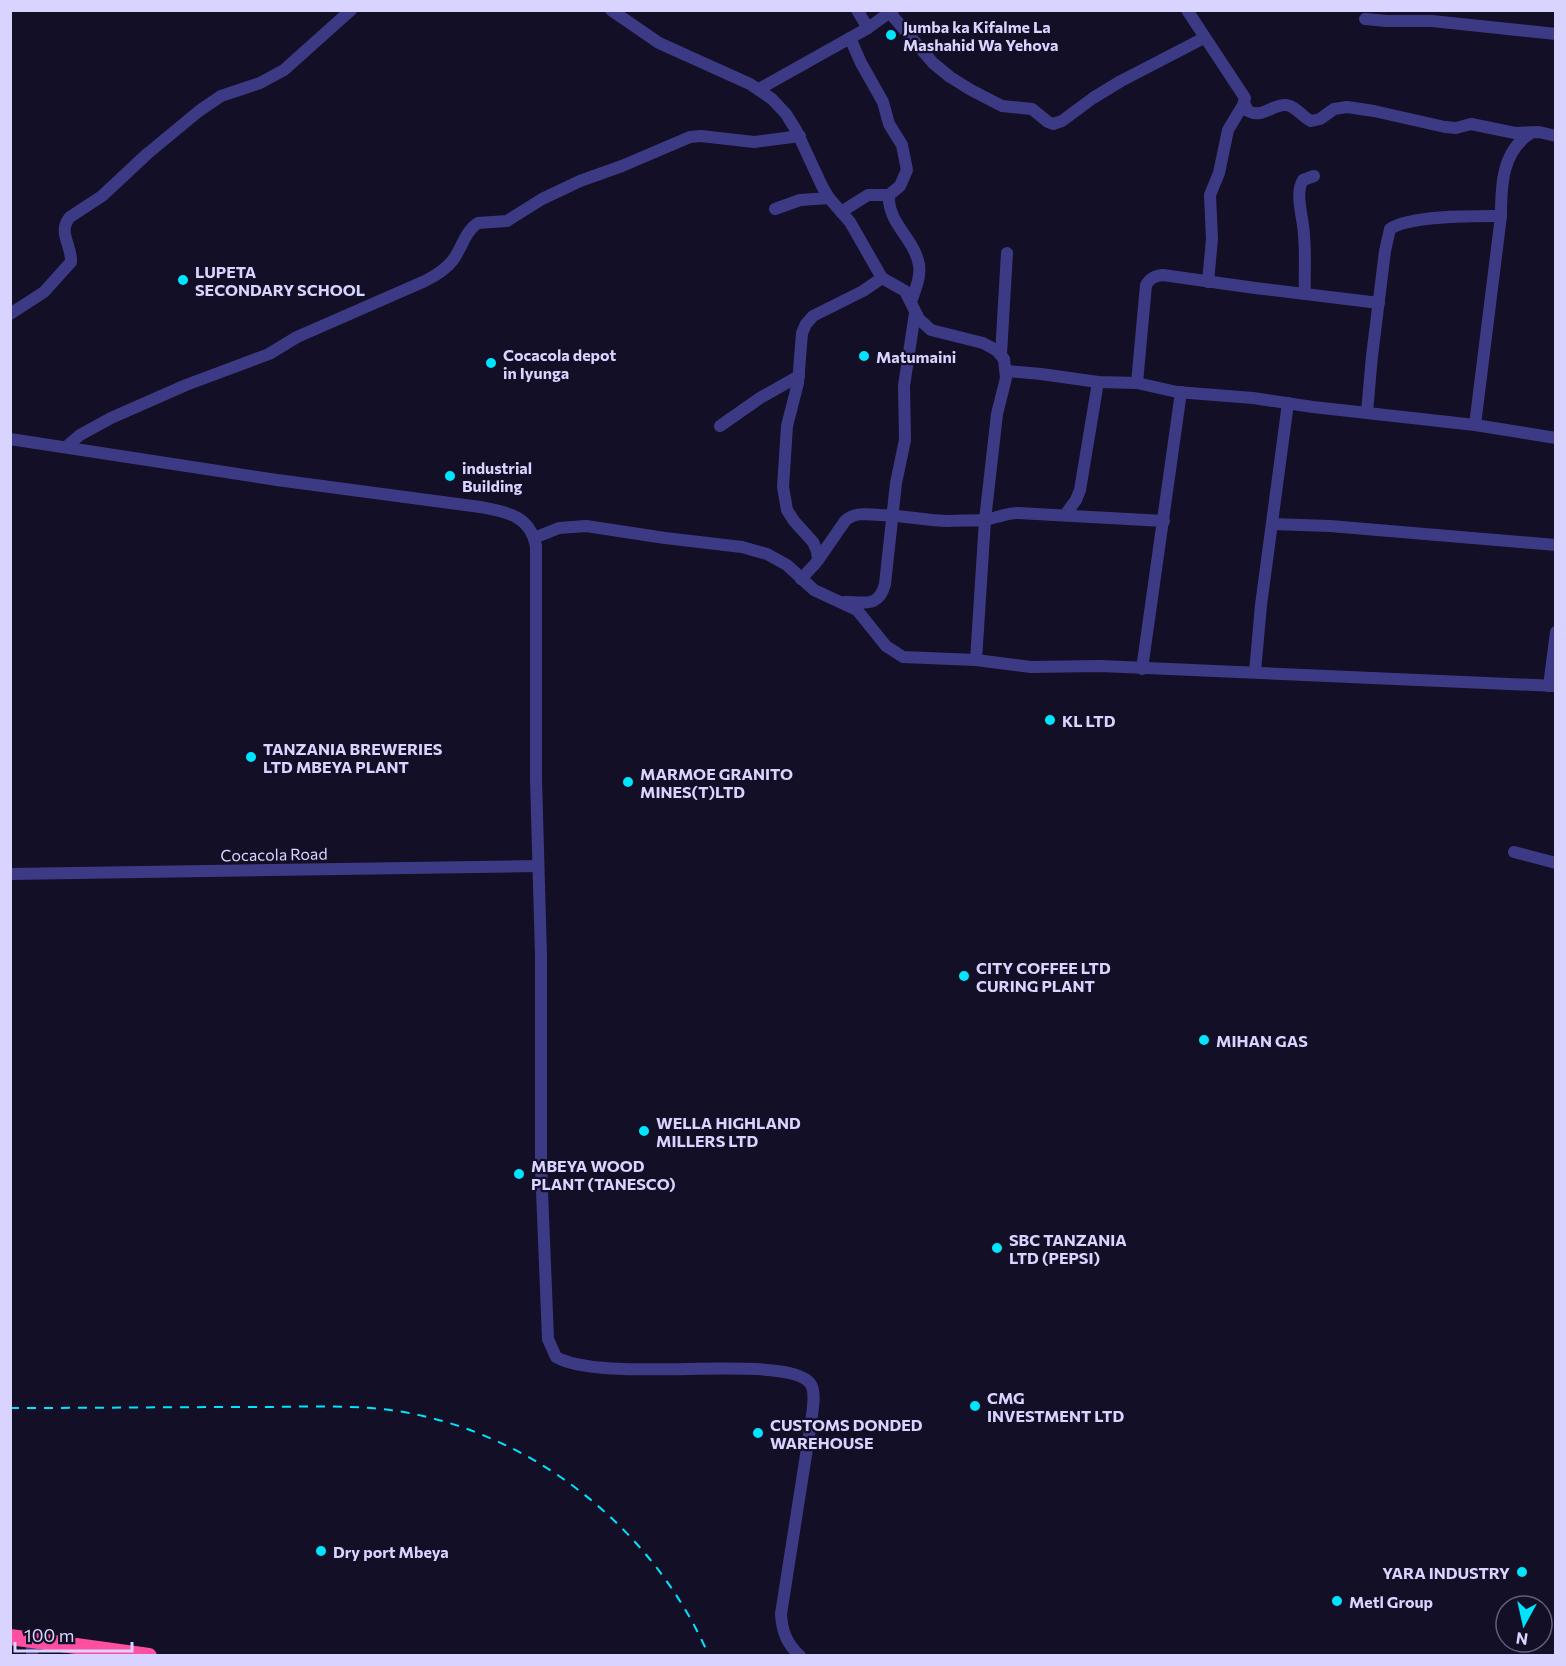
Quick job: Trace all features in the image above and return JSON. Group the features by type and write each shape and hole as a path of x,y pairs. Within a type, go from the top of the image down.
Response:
{"highway":[{"path":"10,1637 32,1648 149,1656"}],"street":[{"path":"10,314 44,292 70,262 64,231 70,217 102,196 147,154 199,111 221,96 260,83 284,70 351,10"},
{"path":"611,10 665,46 759,89 772,99 786,114 800,136 816,175 829,198 856,232 882,278 905,291 926,327 983,343 1001,354 1004,359 1007,371 998,414 985,519 976,660"},
{"path":"857,10 868,28"},
{"path":"1187,10 1243,93 1248,111 1256,114 1280,106 1291,106 1311,121 1320,119 1334,109 1347,107 1366,109 1445,127 1456,128 1471,124 1515,133 1539,132 1556,136"},
{"path":"759,89 850,39 892,12 933,63 950,77 1002,106 1032,109 1053,124 1062,122 1093,98 1121,81 1204,38"},
{"path":"1365,18 1432,21 1556,34"},
{"path":"841,212 868,195 889,195 900,186 907,170 905,154 899,138 890,124 883,102 850,39"},
{"path":"1208,282 1212,239 1210,195 1219,173 1228,130 1244,103"},
{"path":"1475,426 1501,216 1501,185 1508,161 1518,144 1532,133"},
{"path":"66,447 80,435 111,418 186,385 269,354 297,337 425,281 454,259 468,232 478,223 507,221 542,199 580,181 622,166 690,136 754,142 800,136"},
{"path":"1305,294 1305,238 1300,187 1303,180 1314,176"},
{"path":"842,602 873,602 881,596 885,584 896,483 904,440 904,386 920,266 915,252 895,221 889,195"},
{"path":"775,209 800,200 829,198"},
{"path":"1367,412 1390,229 1401,223 1417,221 1501,216"},
{"path":"1001,354 1007,253"},
{"path":"1137,383 1146,285 1150,280 1163,275 1379,303"},
{"path":"818,560 816,546 790,515 784,496 787,426 799,376 802,333 809,320 882,278"},
{"path":"1007,371 1098,382 1137,383 1181,392 1233,395 1556,438"},
{"path":"720,426 760,398 799,376"},
{"path":"1065,515 1076,501 1080,490 1098,382"},
{"path":"1142,669 1181,392"},
{"path":"1255,672 1261,605 1288,403"},
{"path":"10,439 277,480 496,510 522,520 529,528 534,538 541,956 542,1198 546,1318 550,1346 556,1357 571,1364 584,1366 765,1370 798,1376 811,1384 813,1392 811,1424 781,1614 784,1634 800,1656"},
{"path":"801,579 818,560 848,518 860,514 937,520 985,519 1011,513 1164,521"},
{"path":"1272,524 1330,526 1556,545"},
{"path":"534,538 559,528 586,526 756,550 776,559 821,594 842,602 864,617 886,646 898,655 909,658 976,660 1031,667 1085,666 1255,672 1552,686 1556,632"},
{"path":"1514,852 1556,863"},
{"name":"Cocacola Road","path":"10,874 538,866"}],"railway":[{"path":"10,1408 361,1407 423,1416 469,1430 514,1449 555,1474 594,1503 629,1536 661,1573 687,1613 709,1656"}],"place":[{"name":"Jumba ka Kifalme La Mashahid Wa Yehova","path":"891,35"},
{"name":"LUPETA SECONDARY SCHOOL","path":"183,280"},
{"name":"Matumaini","path":"864,356"},
{"name":"Cocacola depot in Iyunga","path":"491,363"},
{"name":"industrial Building","path":"450,476"},
{"name":"KL LTD","path":"1050,720"},
{"name":"TANZANIA BREWERIES LTD MBEYA PLANT","path":"251,757"},
{"name":"MARMOE GRANITO MINES(T)LTD","path":"628,782"},
{"name":"CITY COFFEE LTD CURING PLANT","path":"964,976"},
{"name":"MIHAN GAS","path":"1204,1040"},
{"name":"WELLA HIGHLAND MILLERS LTD","path":"644,1131"},
{"name":"MBEYA WOOD PLANT (TANESCO)","path":"519,1174"},
{"name":"SBC TANZANIA LTD (PEPSI)","path":"997,1248"},
{"name":"CMG INVESTMENT LTD","path":"975,1406"},
{"name":"CUSTOMS DONDED WAREHOUSE","path":"758,1433"},
{"name":"Dry port Mbeya","path":"321,1551"},
{"name":"YARA INDUSTRY","path":"1522,1572"},
{"name":"Metl Group","path":"1337,1601"}]}
